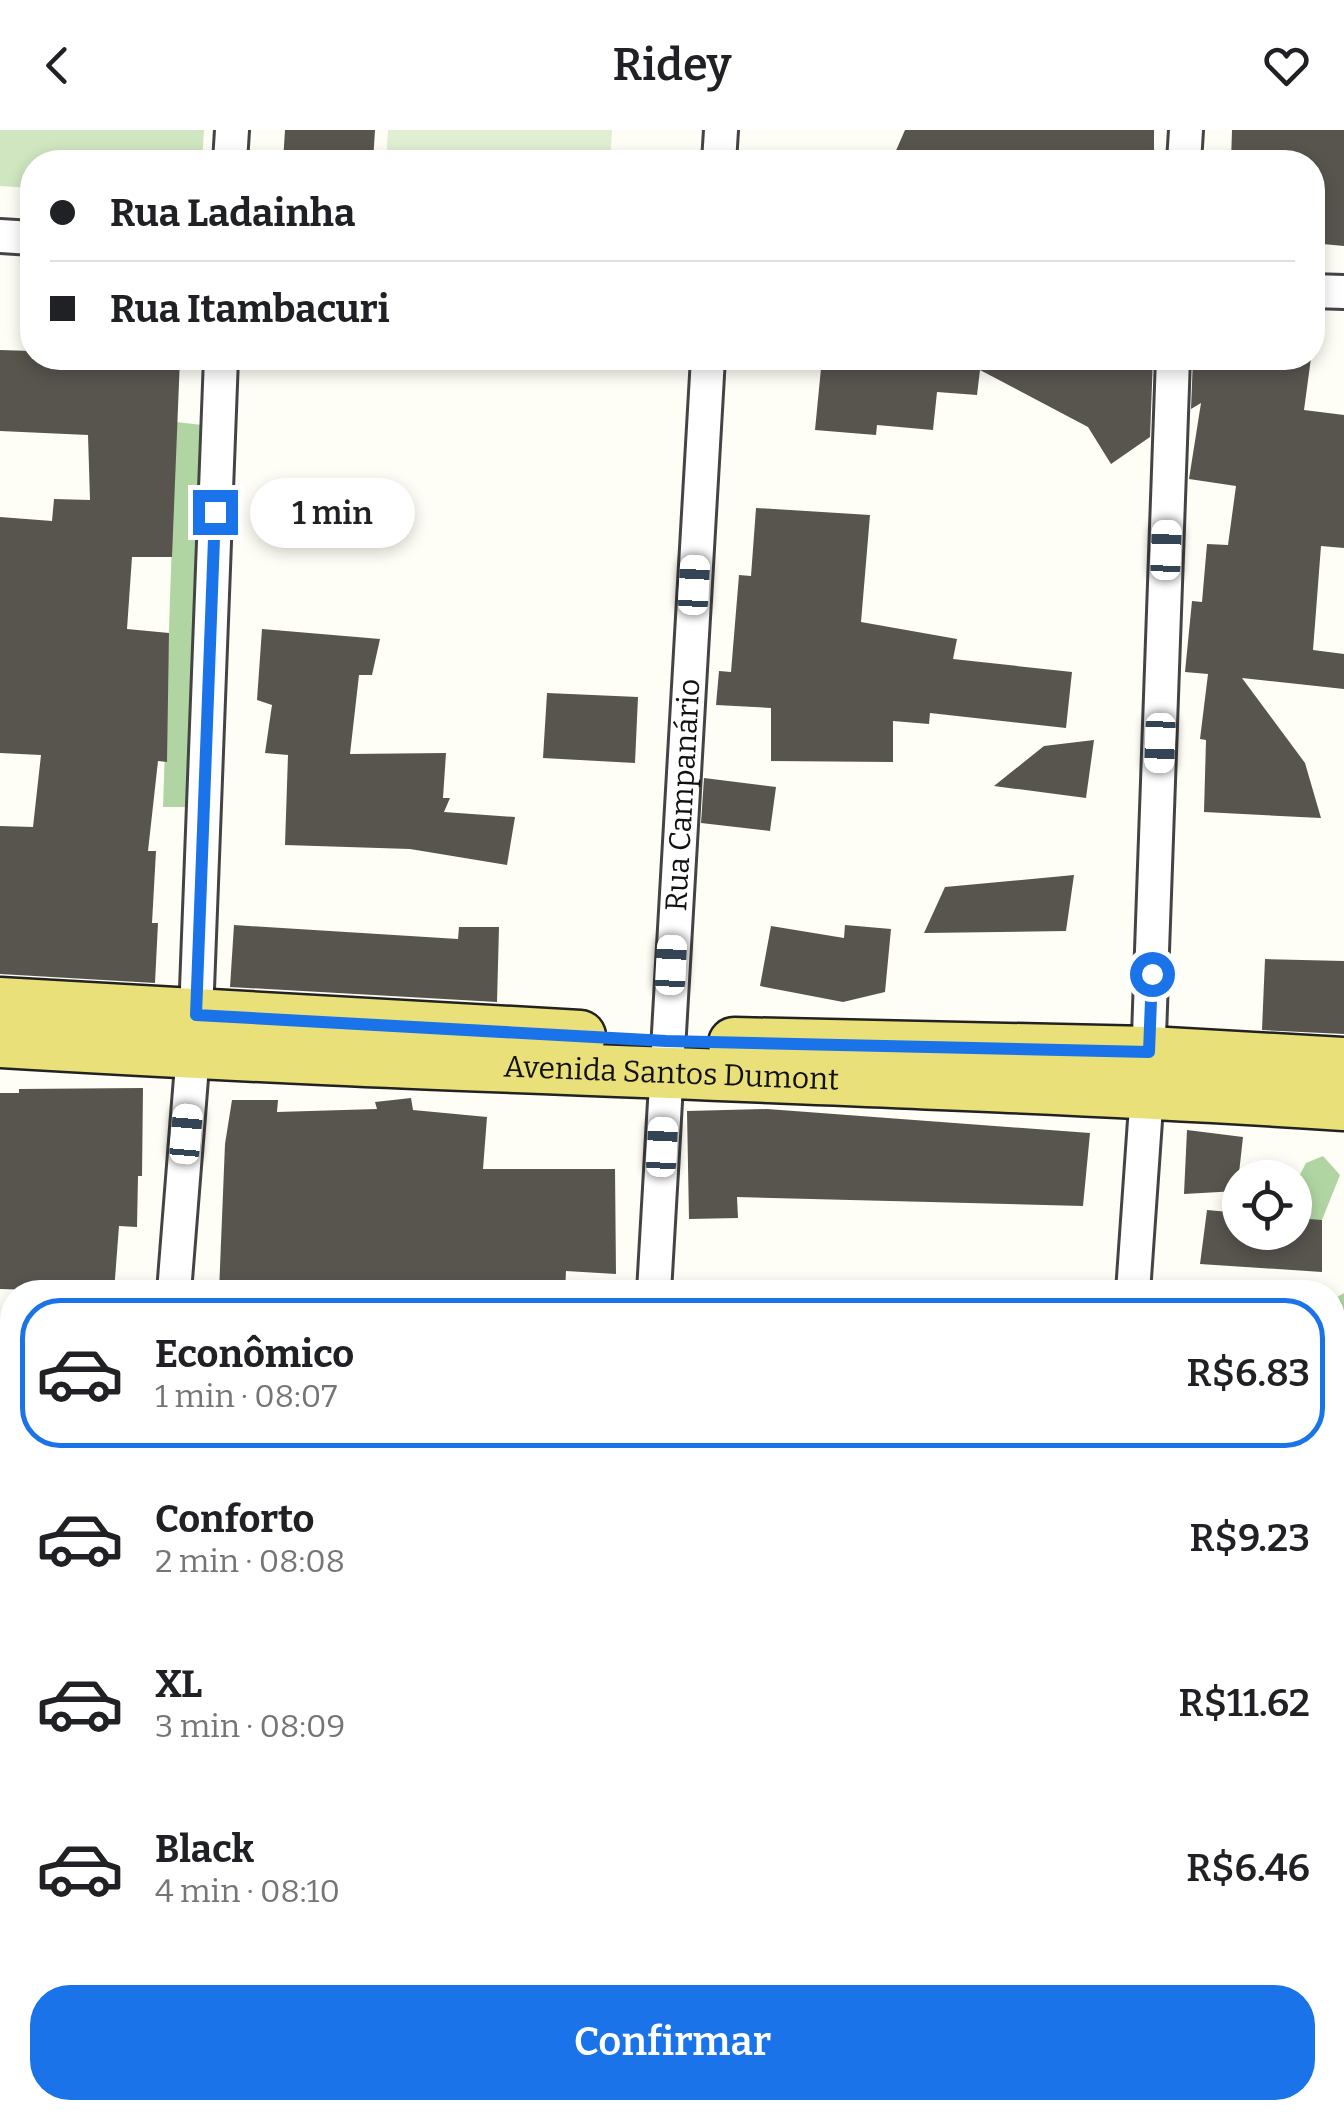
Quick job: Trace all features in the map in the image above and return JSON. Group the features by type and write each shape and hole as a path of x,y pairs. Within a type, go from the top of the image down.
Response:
{"main road":[{"name":"Avenida Santos Dumont","path":"0,1003 194,1034"},
{"name":"Avenida Santos Dumont","path":"0,1042 194,1034 666,1057 1148,1072 1344,1063"},
{"name":"Avenida Santos Dumont","path":"1148,1072 1344,1104"}],"street":[{"path":"175,1280 194,1034 221,370"},
{"name":"Rua Campanário","path":"655,1280 707,370"},
{"path":"1134,1280 1148,1072 1174,370"}],"green space":[{"path":"0,130 204,130 203,150 20,150 20,187 0,186"},
{"path":"388,130 612,130 611,150 387,150"},
{"path":"176,422 202,425 196,807 163,807"},
{"path":"1323,1156 1340,1175 1322,1220 1312,1228 1312,1161"}],"building":[{"path":"285,130 375,130 374,150 284,150"},
{"path":"905,130 1154,130 1154,150 896,150"},
{"path":"1232,130 1344,130 1344,246 1325,244 1325,150 1231,150"},
{"path":"0,350 20,351 20,370 180,370 172,557 132,557 127,629 169,633 167,762 158,761 148,851 156,851 152,923 158,923 155,983 0,974 0,826 33,827 41,755 0,753 0,517 52,521 54,499 90,500 88,435 0,431"},
{"path":"821,370 980,370 977,395 937,392 933,430 877,425 876,435 815,430"},
{"path":"980,370 1153,370 1150,437 1111,464 1088,427"},
{"path":"1193,370 1309,370 1304,410 1344,415 1344,548 1321,546 1313,650 1344,654 1344,689 1242,678 1305,763 1321,818 1204,812 1206,740 1200,739 1208,674 1185,672 1192,601 1202,602 1207,544 1228,545 1236,486 1189,479 1201,403 1191,409"},
{"path":"756,508 870,515 861,622 957,639 953,659 1072,672 1066,728 930,713 929,724 893,721 893,762 771,761 771,708 716,705 719,671 731,672 739,575 751,576"},
{"path":"262,629 380,639 372,675 359,675 350,754 446,753 443,798 450,798 444,812 515,817 507,865 410,849 285,845 288,755 265,753 272,705 257,700"},
{"path":"547,693 638,697 635,763 543,758"},
{"path":"1094,740 1086,798 994,786 1044,746"},
{"path":"704,778 776,787 770,831 701,823"},
{"path":"1074,875 1066,931 924,933 945,887"},
{"path":"234,925 458,939 459,927 499,927 497,1002 230,987"},
{"path":"845,925 891,929 885,992 843,1002 760,986 771,926 844,938"},
{"path":"1265,959 1344,961 1344,1034 1262,1030"},
{"path":"143,1088 137,1227 119,1226 115,1280 0,1280 0,1093 19,1093 19,1089"},
{"path":"411,1098 413,1110 487,1117 483,1169 615,1169 616,1274 566,1271 566,1280 219,1280 225,1144 232,1100 278,1100 277,1112 377,1109 375,1102"},
{"path":"767,1109 1090,1133 1083,1206 737,1197 738,1218 689,1219 687,1111"},
{"path":"1187,1130 1243,1137 1240,1160 1222,1160 1222,1192 1184,1194"},
{"path":"1207,1210 1222,1211 1222,1250 1312,1250 1312,1219 1322,1220 1322,1272 1200,1264"}],"route":[{"path":"215,512 196,1015 666,1041 1149,1052 1152,974"}]}
